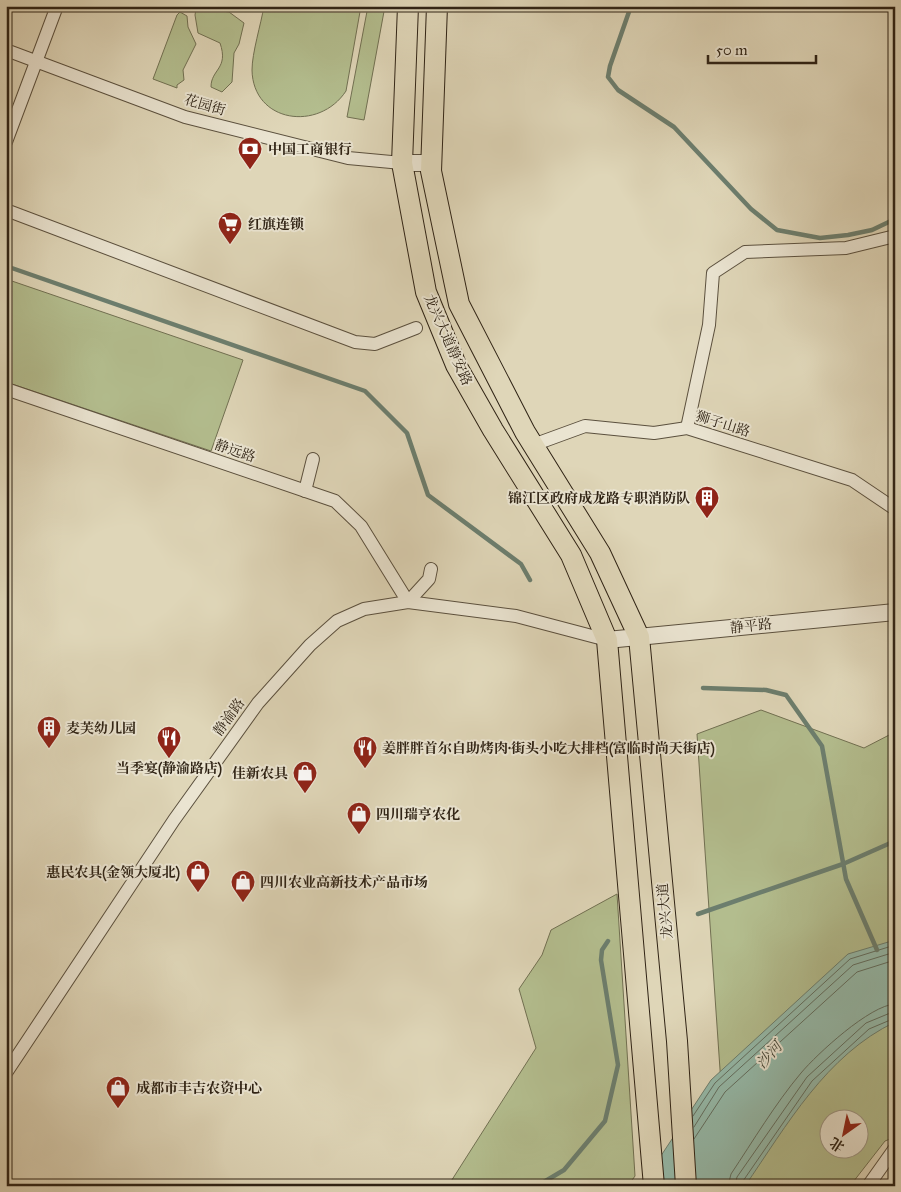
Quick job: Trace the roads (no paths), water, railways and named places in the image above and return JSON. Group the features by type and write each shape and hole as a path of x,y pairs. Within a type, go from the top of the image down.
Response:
{"main road":[{"name":"龙兴大道静安路","path":"408,6 402,162 426,292 456,365 493,430 571,555 607,640"},
{"name":"龙兴大道静安路","path":"437,6 431,171 459,304 533,445 598,550 639,637"},
{"name":"龙兴大道","path":"639,637 677,1041 686,1186"},
{"path":"607,640 654,1186"}],"street":[{"path":"6,142 57,6"},
{"name":"花园街","path":"6,50 185,117 348,158 402,162"},
{"path":"402,162 432,163"},
{"path":"6,210 355,342 375,344 416,328"},
{"path":"687,428 709,325 713,273 745,252 846,248 895,236"},
{"name":"静远路","path":"6,389 335,501 361,526 408,602"},
{"name":"狮子山路","path":"533,445 585,426 654,433 687,428 852,480 895,509"},
{"path":"305,491 313,459"},
{"path":"408,602 429,579 431,569"},
{"name":"静渝路","path":"6,1073 174,820 258,703 310,644 337,621 364,609 408,602 516,616 607,640"},
{"name":"静平路","path":"607,640 895,612"},
{"path":"868,1186 895,1148"}],"water":[{"name":"沙河","path":"895,940 895,1022 870,1036 828,1072 793,1116 745,1186 641,1186 711,1080 848,954"}],"waterway":[{"path":"631,6 608,77 618,90 674,127 751,209 777,230 820,238 872,230 895,219"},
{"path":"6,266 365,391 407,433 428,495 521,564 530,580"},
{"path":"703,688 766,690 786,695 822,746 846,879 877,950"},
{"path":"698,914 843,864 895,841"},
{"path":"537,1186 564,1170 605,1121 618,1065 601,960 602,950 608,941"}],"place":[{"name":"中国工商银行","path":"250,170"},
{"name":"红旗连锁","path":"230,245"},
{"name":"锦江区政府成龙路专职消防队","path":"707,519"},
{"name":"麦芙幼儿园","path":"49,749"},
{"name":"当季宴(静渝路店)","path":"169,759"},
{"name":"姜胖胖首尔自助烤肉·街头小吃大排档(富临时尚天街店)","path":"365,769"},
{"name":"佳新农具","path":"305,794"},
{"name":"四川瑞亨农化","path":"359,835"},
{"name":"惠民农具(金领大厦北)","path":"198,893"},
{"name":"四川农业高新技术产品市场","path":"243,903"},
{"name":"成都市丰吉农资中心","path":"118,1109"}]}
